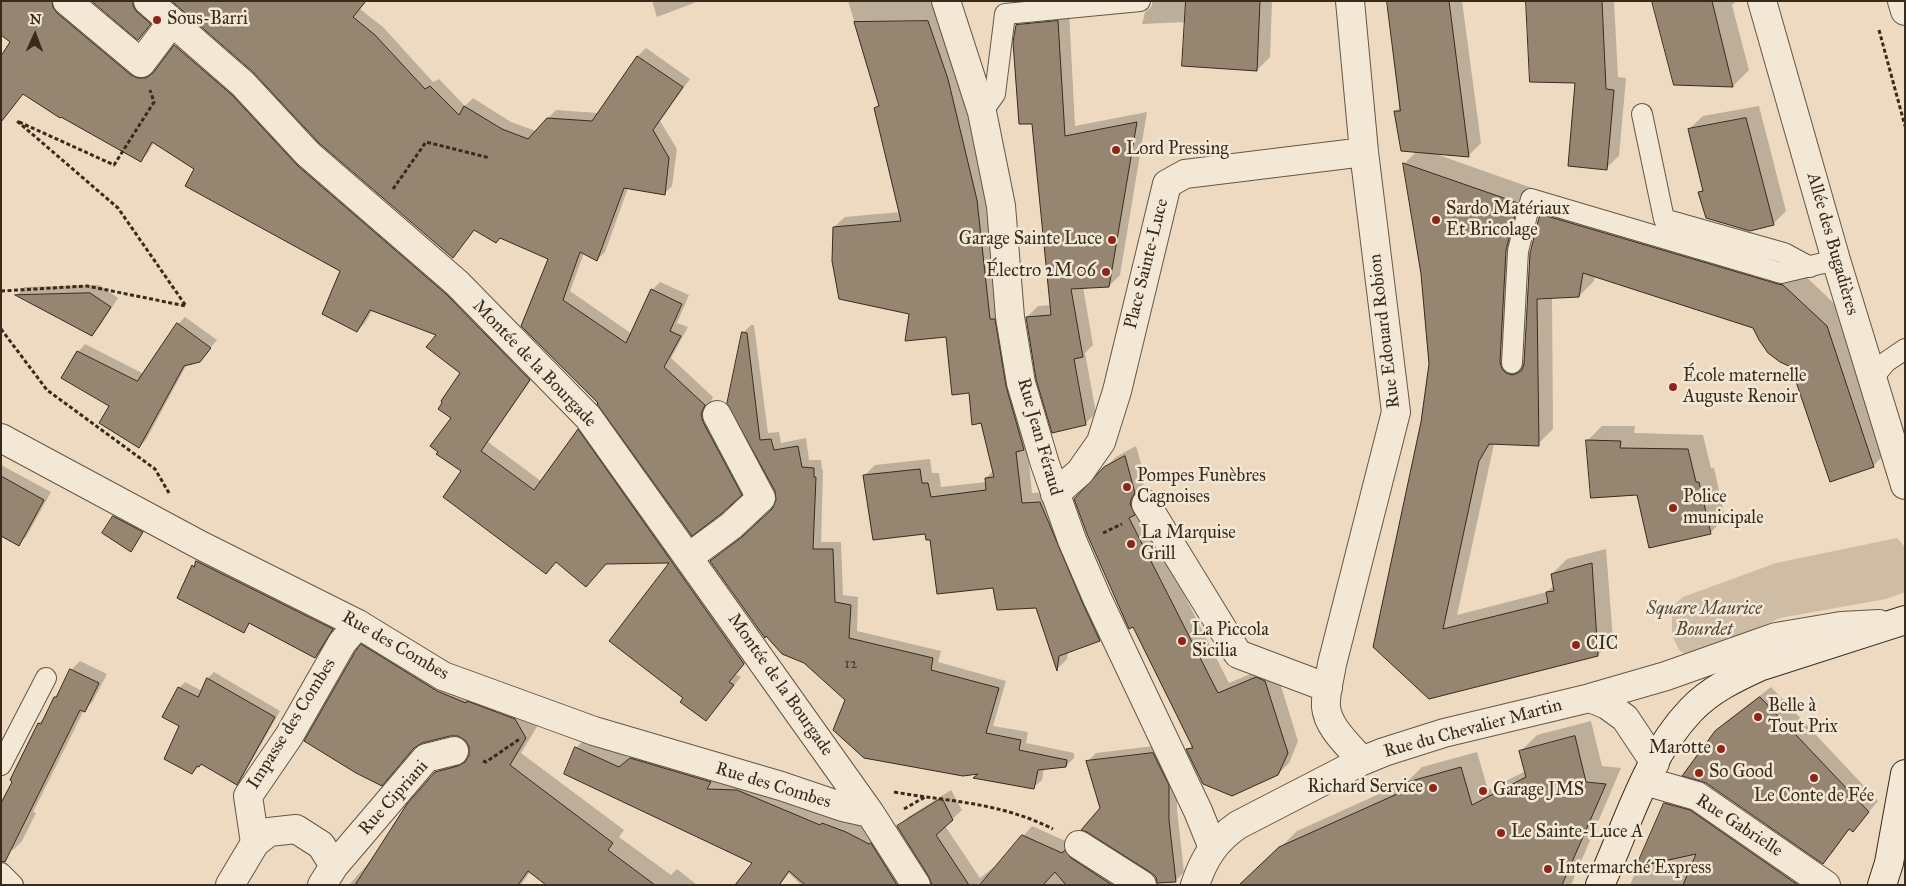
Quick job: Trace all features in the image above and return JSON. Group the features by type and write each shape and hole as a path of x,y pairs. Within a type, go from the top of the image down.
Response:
{"street":[{"path":"67,1 141,63 172,22"},
{"name":"Montée de la Bourgade","path":"148,1 243,84 308,154 457,283 588,417 870,813 916,885"},
{"name":"Rue Jean Féraud","path":"946,1 982,112 1001,206 1010,317 1021,383 1055,494 1101,606 1198,811 1212,848"},
{"name":"Rue Edouard Robion","path":"1350,1 1364,152 1396,412 1332,664 1326,707 1333,727 1362,761"},
{"name":"Allée des Bugadières","path":"1762,1 1823,263 1871,380 1905,485"},
{"path":"1902,1 1905,11"},
{"name":"Place Sainte-Luce","path":"1055,494 1080,472 1101,442 1117,391 1167,184 1186,174 1364,152"},
{"path":"689,557 731,526 761,498 718,415"},
{"name":"Rue des Combes","path":"1,438 200,545 358,624 442,676 594,730 781,786 843,807 870,813"},
{"path":"1149,508 1238,654 1328,688"},
{"path":"1600,885 1650,772 1669,736 1692,709 1711,693 1740,675 1759,667 1898,622"},
{"name":"Rue du Chevalier Martin","path":"1195,885 1212,848 1223,836 1238,825 1362,761 1384,752 1444,733 1590,698 1666,676 1776,637 1841,626 1898,622"},
{"name":"Impasse des Combes","path":"255,843 248,796 288,736 342,643 358,624"},
{"path":"1590,698 1607,705 1625,718 1650,772"},
{"name":"Rue Cipriani","path":"328,876 426,758 454,752"},
{"name":"Rue Gabrielle","path":"1650,772 1697,796 1826,885"},
{"path":"1882,885 1889,863 1905,774"},
{"path":"230,885 255,843 269,832 296,829 321,845 328,876"},
{"path":"1079,845 1142,885"}],"lane":[{"path":"982,112 995,94 1005,14 1140,1"},
{"path":"1642,114 1664,219 1823,263"},
{"path":"1512,363 1518,251 1531,199 1782,274 1823,263"},
{"path":"1871,380 1886,362 1905,348"},
{"path":"1,765 46,678"},
{"path":"1,874 13,885"}],"path":[{"path":"1877,20 1905,126"},
{"path":"1,291 87,286 186,306 118,208 17,121 114,165 154,102 141,63"},
{"path":"376,214 426,142 490,158"},
{"path":"1,329 47,390 155,469 170,494"},
{"path":"1075,546 1149,508"},
{"path":"454,752 486,762 528,733"},
{"path":"892,792 997,807 1038,822 1079,845"}],"green space":[{"name":"Square Maurice Bourdet","path":"1897,538 1905,547 1905,592 1886,599 1780,618 1690,658 1679,650 1672,635 1672,618 1675,604 1683,597 1776,563"}],"building":[{"path":"1,1 52,1 57,13 131,75 138,78 146,78 153,73 174,45 232,95 298,166 446,294 530,380 481,451 534,490 578,429 744,664 729,682 734,685 706,721 680,702 683,698 609,641 669,563 606,564 586,587 556,562 546,574 443,497 461,471 436,454 438,452 430,446 451,418 438,409 442,403 441,401 460,373 426,347 436,335 370,310 357,332 322,314 340,271 185,186 194,169 152,142 141,162 60,118 23,94 1,122 1,56 10,42 1,35"},
{"path":"92,1 133,1 133,6 137,12 151,24 138,40"},
{"path":"172,1 366,1 353,17 375,35 425,89 430,86 459,115 464,106 502,129 528,139 547,118 592,121 637,56 683,87 653,130 669,158 665,195 624,188 597,261 580,252 563,300 626,343 651,289 682,304 670,331 681,336 664,367 705,405 701,414 703,422 742,495 692,536 598,403 521,326 548,259 500,238 496,243 474,230 453,258 319,143 253,72"},
{"path":"1186,1 1260,1 1257,71 1182,66"},
{"path":"1387,1 1449,1 1469,157 1401,151 1394,111 1400,111"},
{"path":"1526,1 1602,1 1606,89 1614,90 1607,170 1568,166 1575,83 1530,82"},
{"path":"1652,1 1712,1 1733,87 1674,85"},
{"path":"928,21 948,79 977,200 990,319 995,319 1006,386 1024,450 1016,452 1022,503 1040,502 1100,641 1059,656 1057,671 1036,608 997,610 993,588 937,594 930,540 926,540 925,534 873,540 863,475 920,469 922,483 928,483 931,497 986,490 985,478 994,477 981,423 972,425 969,393 952,395 946,337 905,341 909,314 839,299 832,261 833,227 901,221 874,108 879,106 854,22"},
{"path":"1058,21 1065,136 1137,122 1109,287 1071,289 1083,357 1074,359 1086,425 1052,433 1036,379 1026,317 1051,315 1032,124 1019,124 1013,42 1016,25"},
{"path":"1746,118 1774,225 1750,231 1706,218 1698,192 1703,191 1688,129"},
{"path":"1403,163 1518,203 1506,250 1500,362 1502,369 1506,373 1512,375 1518,373 1522,370 1524,364 1530,253 1540,214 1783,285 1827,326 1874,467 1830,482 1791,367 1768,353 1753,328 1583,273 1579,297 1537,299 1539,446 1489,444 1479,461 1443,629 1548,603 1546,592 1554,591 1551,574 1592,563 1598,656 1429,699 1373,647 1421,422 1429,364 1421,274"},
{"path":"90,293 111,307 92,336 15,295"},
{"path":"177,323 211,348 200,362 184,366 139,448 99,423 109,406 61,378 77,351 137,381"},
{"path":"742,332 747,333 760,440 771,439 774,450 798,446 802,467 814,468 814,477 816,477 813,549 833,549 835,602 851,605 849,638 933,658 931,670 999,688 986,733 1021,740 1019,750 1067,760 1066,767 1038,770 1034,789 973,778 978,774 963,776 864,758 833,730 845,700 804,663 782,654 766,636 765,638 710,561 742,537 772,509 776,500 775,491 727,404"},
{"name":"Police municipale","path":"1586,440 1621,441 1620,448 1688,449 1696,482 1699,482 1711,534 1649,548 1637,495 1591,498"},
{"path":"1125,456 1135,493 1130,504 1135,515 1129,518 1218,693 1256,677 1265,681 1288,753 1278,775 1232,796 1203,784 1186,749 1193,748 1133,627 1129,629 1087,534 1074,499 1104,467"},
{"path":"1,476 44,500 19,546 1,536"},
{"path":"113,516 143,532 131,552 102,533"},
{"path":"196,561 333,629 315,658 249,623 244,633 177,598 192,565 194,567"},
{"path":"361,644 437,691 515,719 526,738 510,765 613,843 608,850 655,885 546,885 528,871 518,885 355,885 407,804 435,772 458,766 465,762 469,755 469,747 466,741 458,736 450,736 422,743 414,748 382,786 356,773 304,741"},
{"path":"70,669 99,683 85,712 80,710 5,862 1,861 1,803 38,723 41,724"},
{"path":"207,678 275,717 237,785 201,764 199,767 197,766 192,774 164,759 179,726 162,717 178,687 198,697"},
{"path":"1760,697 1869,812 1853,832 1849,829 1823,864 1706,783 1682,776 1715,731"},
{"name":"Le Sainte-Luce A","path":"1575,736 1586,782 1606,784 1562,885 1239,885 1279,847 1406,790 1404,783 1461,767 1472,805 1526,777 1519,751"},
{"path":"575,747 619,767 630,758 711,782 707,789 737,790 820,825 822,823 846,832 869,844 871,843 897,885 805,885 789,871 779,885 735,885 752,863 564,774"},
{"path":"1153,753 1169,785 1169,820 1176,882 1157,883 1156,877 1150,872 1081,830 1100,808 1086,761"},
{"path":"942,798 953,820 936,835 969,885 932,885 929,877 897,826"},
{"path":"1664,803 1690,810 1798,885 1683,885 1696,854 1636,867"},
{"path":"1022,835 1062,853 1065,850 1071,858 1112,885 1066,885 1055,872 1043,885 980,885"}],"place":[{"name":"Sous-Barri","path":"157,20"},
{"name":"Lord Pressing","path":"1116,150"},
{"name":"Sardo Matériaux Et Bricolage","path":"1436,220"},
{"name":"Garage Sainte Luce","path":"1112,240"},
{"name":"Électro 2M 06","path":"1106,272"},
{"name":"École maternelle Auguste Renoir","path":"1673,387"},
{"name":"Pompes Funèbres Cagnoises","path":"1127,487"},
{"name":"Police municipale","path":"1673,508"},
{"name":"La Marquise Grill","path":"1131,544"},
{"name":"La Piccola Sicilia","path":"1182,641"},
{"name":"CIC","path":"1576,645"},
{"name":"Belle à Tout Prix","path":"1758,717"},
{"name":"Marotte","path":"1721,749"},
{"name":"So Good","path":"1699,773"},
{"name":"Le Conte de Fée","path":"1814,778"},
{"name":"Richard Service","path":"1433,788"},
{"name":"Garage JMS","path":"1483,791"},
{"name":"Le Sainte-Luce A","path":"1501,833"},
{"name":"Intermarché Express","path":"1548,869"}]}
